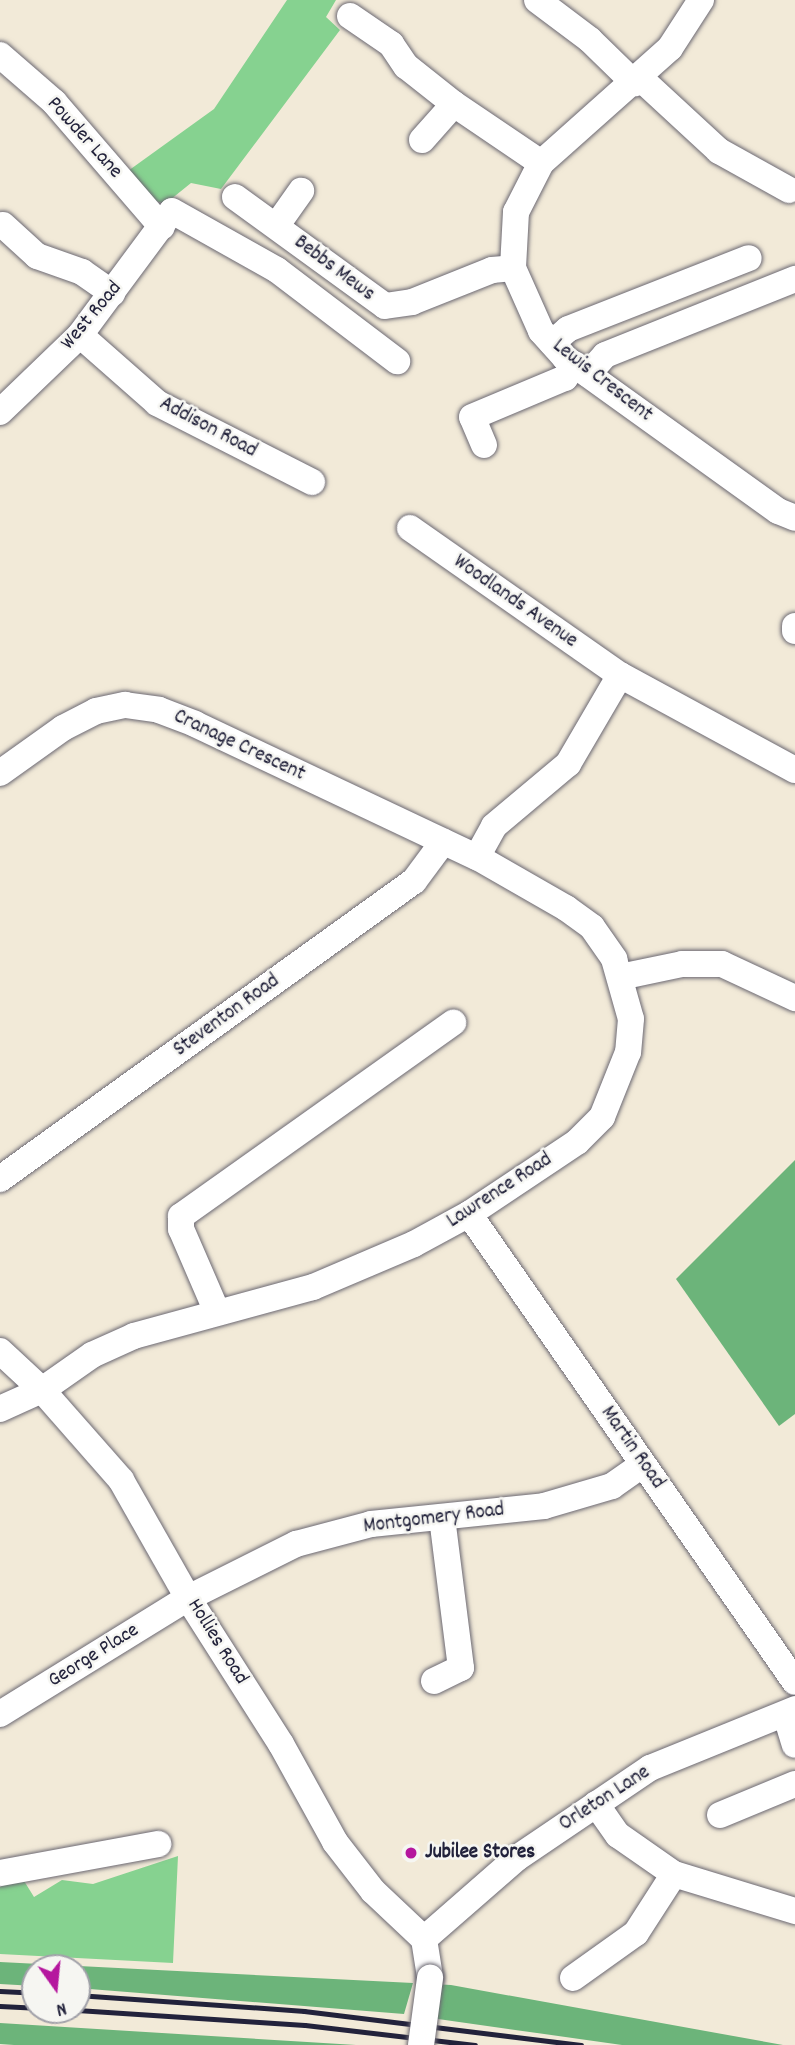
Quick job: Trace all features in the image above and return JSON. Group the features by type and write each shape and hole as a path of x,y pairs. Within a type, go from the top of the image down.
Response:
{"street":[{"path":"537,0 590,40 719,151 789,190"},
{"name":"Lewis Crescent","path":"701,0 670,48 541,163 516,212 513,268 525,302 552,343 581,369 778,512 795,518"},
{"path":"350,16 391,44 406,66 454,104 541,163"},
{"name":"Powder Lane","path":"0,55 54,102 167,219 277,270 397,360"},
{"path":"422,140 454,104"},
{"name":"Bebbs Mews","path":"277,225 301,191"},
{"name":"Bebbs Mews","path":"235,197 385,306 412,302 492,270 513,268"},
{"name":"West Road","path":"0,412 80,335 167,219"},
{"path":"3,225 37,256 82,272 112,293"},
{"path":"552,343 568,329 749,258"},
{"path":"484,445 472,417 565,378 605,355 795,279"},
{"name":"Addison Road","path":"80,335 157,403 312,482"},
{"name":"Woodlands Avenue","path":"410,528 620,675 795,770"},
{"path":"477,857 494,827 568,764 620,675"},
{"name":"Cranage Crescent","path":"0,774 63,728 96,711 125,705 159,710 443,842"},
{"name":"Lawrence Road","path":"0,1409 42,1390 92,1355 168,1324 326,1282 414,1244 469,1214 577,1142 602,1117 628,1052 631,1019 614,959 592,927 477,857 443,842"},
{"name":"Steventon Road","path":"0,1178 414,881 443,842"},
{"path":"620,977 682,964 722,964 795,998"},
{"path":"217,1312 181,1229 181,1216 453,1023"},
{"name":"Martin Road","path":"469,1214 795,1682"},
{"name":"Hollies Road","path":"0,1351 42,1390 121,1480 188,1598 281,1744 335,1842 373,1891 424,1939"},
{"name":"Montgomery Road","path":"188,1598 296,1544 371,1524 544,1506 612,1486 643,1464"},
{"path":"434,1681 461,1668 442,1517"},
{"name":"George Place","path":"0,1714 188,1598"},
{"path":"790,1712 795,1745"},
{"name":"Orleton Lane","path":"424,1939 517,1858 650,1768 790,1712"},
{"path":"720,1815 795,1784"},
{"path":"596,1804 618,1835 674,1874 795,1911"},
{"path":"0,1873 158,1844"},
{"path":"573,1978 636,1933 657,1906 674,1874"},
{"path":"421,2045 430,1978 424,1939"}],"green space":[{"path":"287,0 336,0 326,17 340,30 221,189 191,183 165,204 138,195 121,176 214,109"},
{"path":"795,1160 795,1414 779,1426 676,1279"},
{"path":"178,1856 173,1963 91,1959 91,1954 0,1954 0,1887 21,1876 34,1897 62,1880 93,1884"},
{"path":"0,1962 21,1963 21,1985 0,1984"},
{"path":"91,1967 413,1983 404,2014 91,1989"},
{"path":"434,1984 783,2045 622,2045 431,2018"},
{"path":"0,2023 356,2045 14,2045 0,2044"}],"railway":[{"path":"0,1991 21,1992"},
{"path":"91,1996 304,2011 581,2045"},
{"path":"0,2006 21,2007"},
{"path":"91,2011 305,2025 475,2045"}],"place":[{"name":"Jubilee Stores","path":"411,1853"}]}
